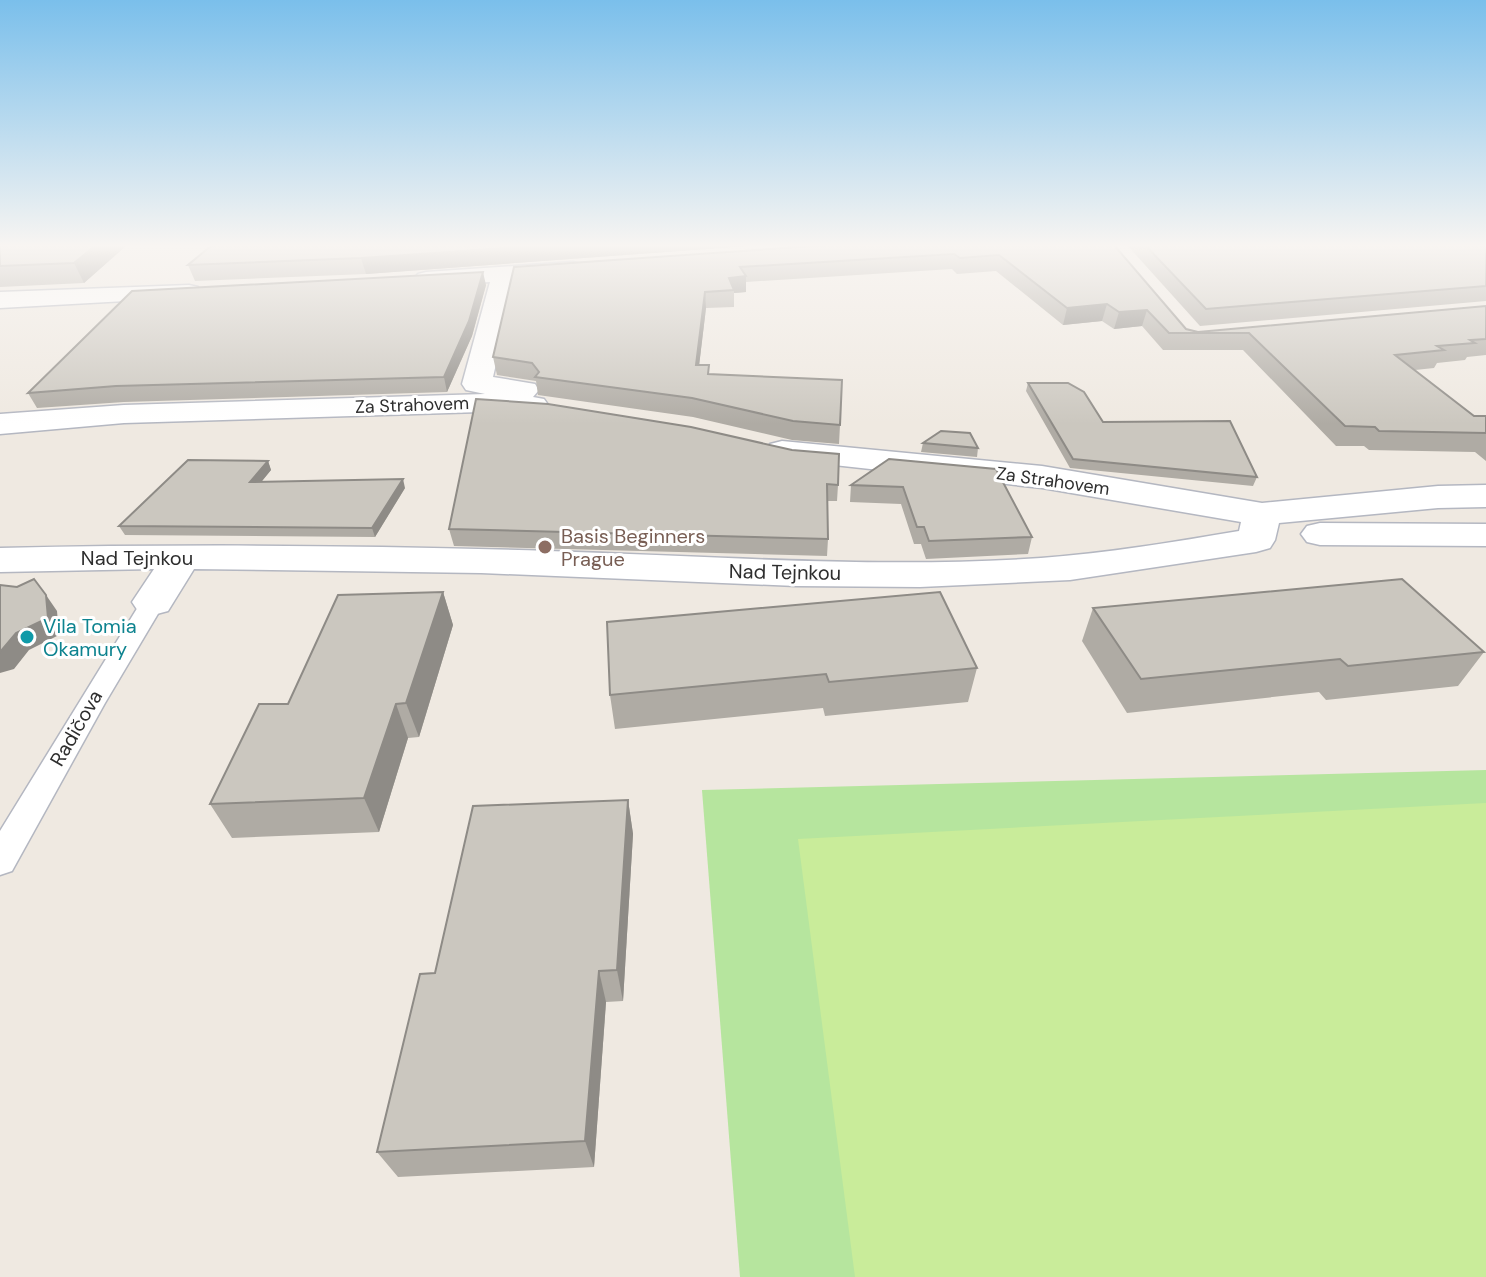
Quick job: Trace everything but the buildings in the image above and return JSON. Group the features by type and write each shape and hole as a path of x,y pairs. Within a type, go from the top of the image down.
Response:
{"street":[{"name":"Za Strahovem","path":"0,424 124,414 466,404 559,409 556,394 477,384 496,305"},
{"name":"Za Strahovem","path":"749,443 792,453 1042,477 1262,514 1438,497 1486,496"},
{"path":"1262,514 1300,533 1446,532 1486,535"},
{"name":"Nad Tejnkou","path":"0,560 182,557 550,563 827,573 1041,570 1130,562 1256,540 1262,514"},
{"name":"Radičova","path":"153,602 182,557"}],"lane":[{"name":"Radičova","path":"0,861 153,602"}],"green space":[{"path":"1486,770 1486,1277 740,1277 702,790"},
{"path":"1486,803 1486,1277 855,1277 798,839"}],"place":[{"name":"Basis Beginners Prague","path":"545,547"},
{"name":"Vila Tomia Okamury","path":"27,637"}]}
